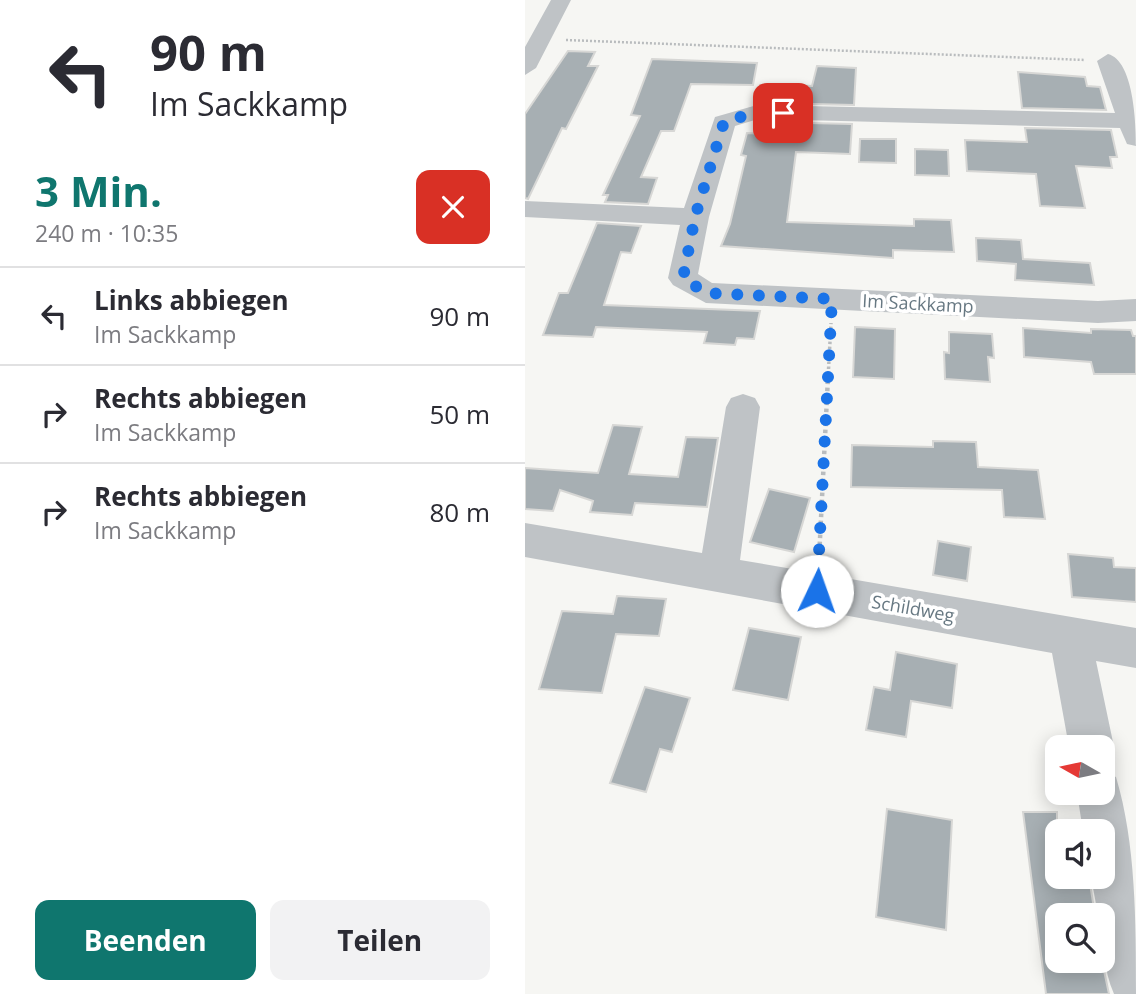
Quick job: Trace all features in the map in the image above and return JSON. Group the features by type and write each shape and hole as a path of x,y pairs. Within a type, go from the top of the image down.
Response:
{"street":[{"path":"525,68 533,37 561,0"},
{"name":"Im Sackkamp","path":"1108,61 1133,130 757,112 724,122 695,217 683,278 706,293 1098,312 1136,310"},
{"path":"525,209 695,217"},
{"path":"717,574 743,407"},
{"name":"Schildweg","path":"525,540 1136,648"},
{"path":"1070,636 1089,735"},
{"path":"1102,805 1136,984"}],"path":[{"path":"533,37 1108,61"},
{"path":"817,591 832,299"}],"building":[{"path":"568,51 595,52 588,66 598,66 566,129 562,128 528,199 525,198 525,114"},
{"path":"652,59 757,63 753,85 691,84 674,131 661,131 641,177 657,178 648,204 605,202 608,195 603,195 640,116 631,115"},
{"path":"817,66 856,68 854,105 769,103 773,84 812,86"},
{"path":"1018,72 1085,77 1087,86 1100,87 1106,110 1022,108"},
{"path":"765,122 852,124 850,154 796,152 787,222 914,226 914,219 951,220 954,252 893,250 893,258 721,246 730,224 746,156 741,155 747,133 763,134"},
{"path":"1025,128 1111,130 1117,157 1110,157 1112,168 1076,166 1085,208 1040,206 1036,174 967,171 965,140 1027,142"},
{"path":"860,139 896,139 896,163 859,162"},
{"path":"915,149 948,150 949,176 915,175"},
{"path":"597,223 641,226 631,253 621,252 604,305 760,311 754,339 737,338 735,345 704,343 707,332 596,327 593,337 543,335 559,293 568,293"},
{"path":"976,238 1021,240 1023,259 1090,263 1094,285 1015,280 1016,264 977,261"},
{"path":"855,327 895,329 894,379 853,377"},
{"path":"1023,328 1091,333 1091,329 1131,330 1133,336 1136,336 1136,374 1094,374 1091,362 1024,357"},
{"path":"949,332 992,334 994,358 988,357 990,382 945,379 944,352 949,353"},
{"path":"613,425 642,427 629,474 678,477 686,437 718,438 707,507 635,503 632,515 590,512 593,501 560,490 553,511 525,509 525,468 598,473"},
{"path":"933,441 976,442 978,467 1038,470 1045,519 1004,517 1002,490 851,487 852,445 933,447"},
{"path":"769,489 810,498 794,552 750,542"},
{"path":"938,541 971,547 967,581 933,575"},
{"path":"1068,554 1113,558 1114,567 1136,568 1136,602 1072,597"},
{"path":"617,596 666,599 659,636 616,634 602,693 539,689 562,611 613,614"},
{"path":"749,628 801,637 788,700 733,690"},
{"path":"896,652 957,664 952,708 911,701 906,737 866,730 874,687 890,690"},
{"path":"645,687 690,698 672,752 660,749 646,792 610,783"},
{"path":"887,809 952,820 946,930 876,917"},
{"path":"1023,812 1057,812 1057,819 1045,819 1045,889 1091,889 1093,903 1045,903 1045,973 1105,973 1109,994 1046,994"}],"route":[{"path":"783,113 757,112 724,122 695,217 683,278 706,293 832,299 817,591"}]}
